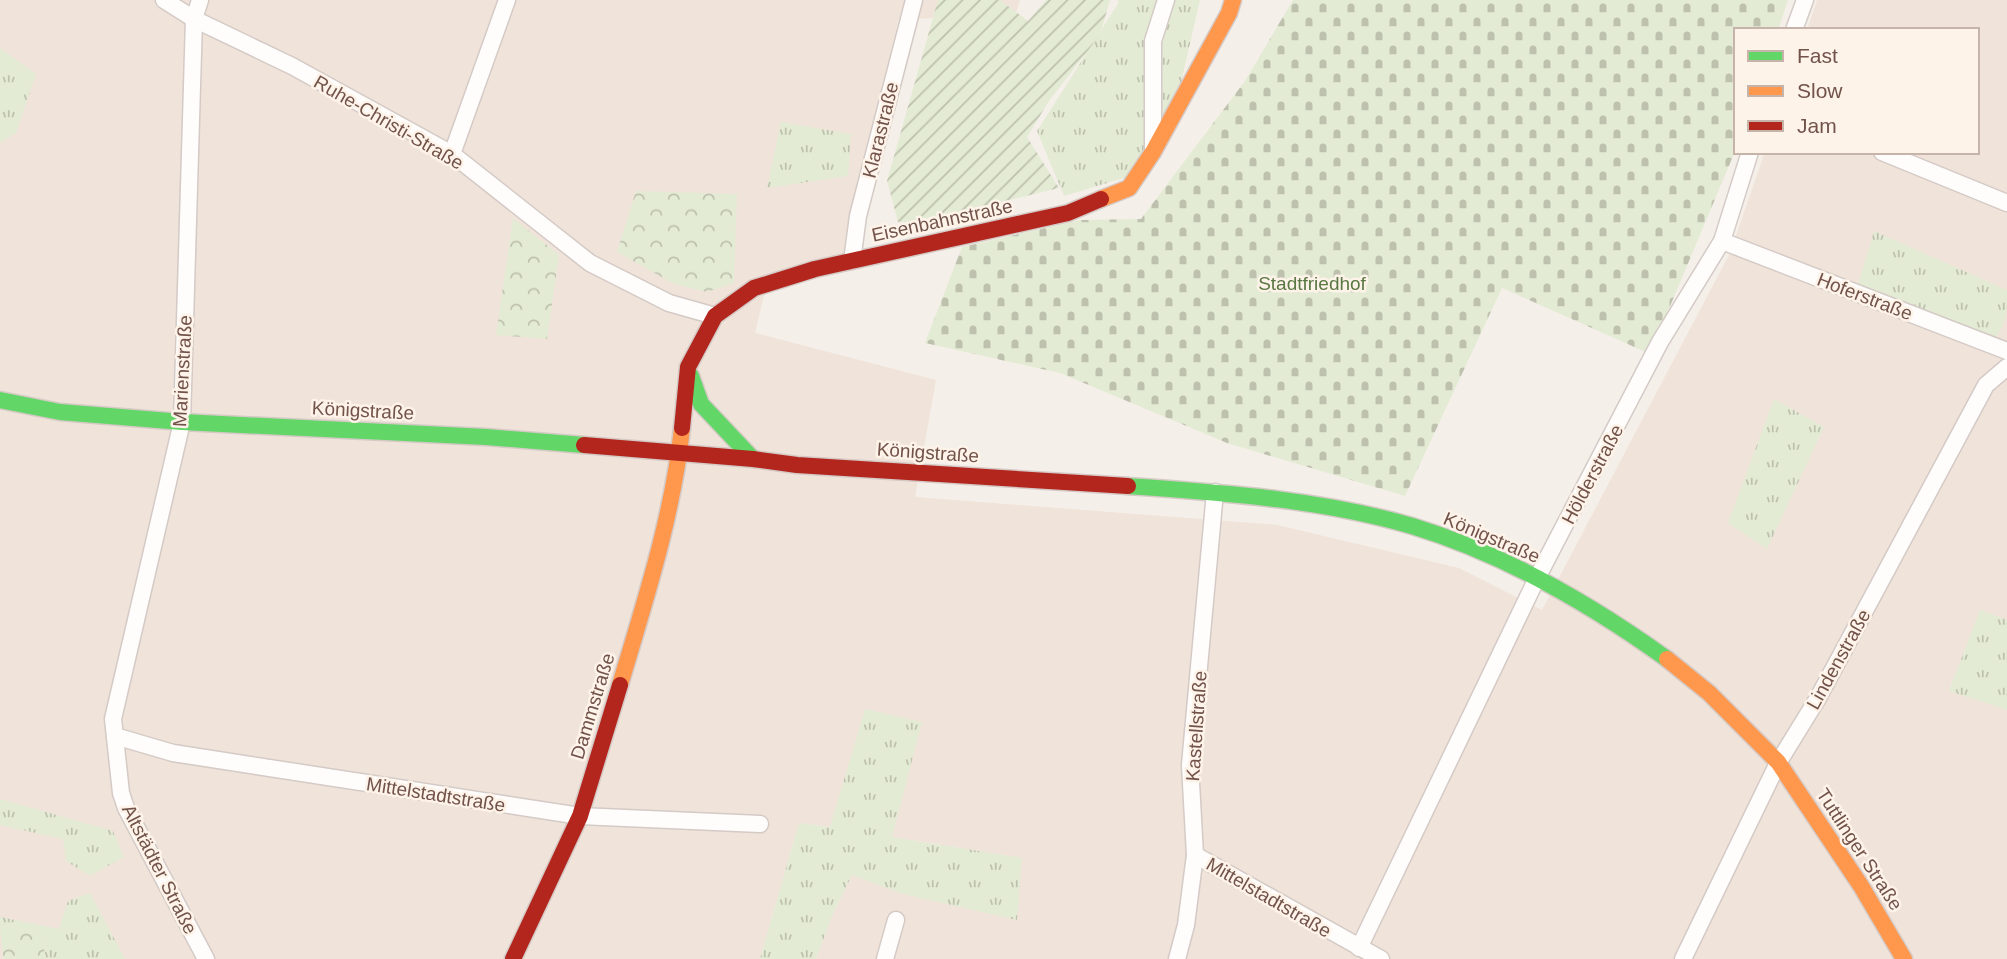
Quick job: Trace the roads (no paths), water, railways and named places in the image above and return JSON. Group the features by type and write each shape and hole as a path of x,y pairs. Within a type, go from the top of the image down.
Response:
{"street":[{"name":"Ruhe-Christi-Straße","path":"164,0 194,19 292,66 452,155 590,263 669,303 715,316"},
{"name":"Marienstraße","path":"115,736 113,719 182,422 194,19 201,0"},
{"path":"452,155 507,0"},
{"name":"Klarastraße","path":"852,261 858,216 914,0"},
{"path":"1153,152 1153,41 1166,0"},
{"name":"Eisenbahnstraße","path":"679,454 688,367 715,316 754,288 852,261 1068,213 1129,188 1153,152 1231,6 1242,0"},
{"path":"1795,28 1805,0"},
{"name":"Hölderstraße","path":"1359,948 1537,578 1660,342 1722,241 1749,154"},
{"path":"1887,154 2007,203"},
{"name":"Hoferstraße","path":"1722,241 2007,351"},
{"path":"688,367 701,404 753,459"},
{"name":"Lindenstraße","path":"1683,959 1779,763 1818,698 1986,385 2007,367"},
{"name":"Königstraße","path":"0,400 60,412 182,422 486,437 797,465 1215,492 1328,507 1398,523 1451,539 1537,578 1600,613 1695,682 1779,763"},
{"name":"Dammstraße","path":"513,959 580,816 652,579 679,454"},
{"name":"Kastellstraße","path":"1177,959 1186,925 1195,855 1190,765 1215,492"},
{"name":"Mittelstadtstraße","path":"115,736 173,753 580,816 760,824"},
{"name":"Altstädter Straße","path":"115,736 121,793 126,808 206,959"},
{"name":"Tuttlinger Straße","path":"1779,763 1832,841 1904,959"},
{"name":"Mittelstadtstraße","path":"1195,855 1381,959"},
{"path":"885,959 896,920"}],"park label":[{"name":"Stadtfriedhof","path":"1312,283"}]}
